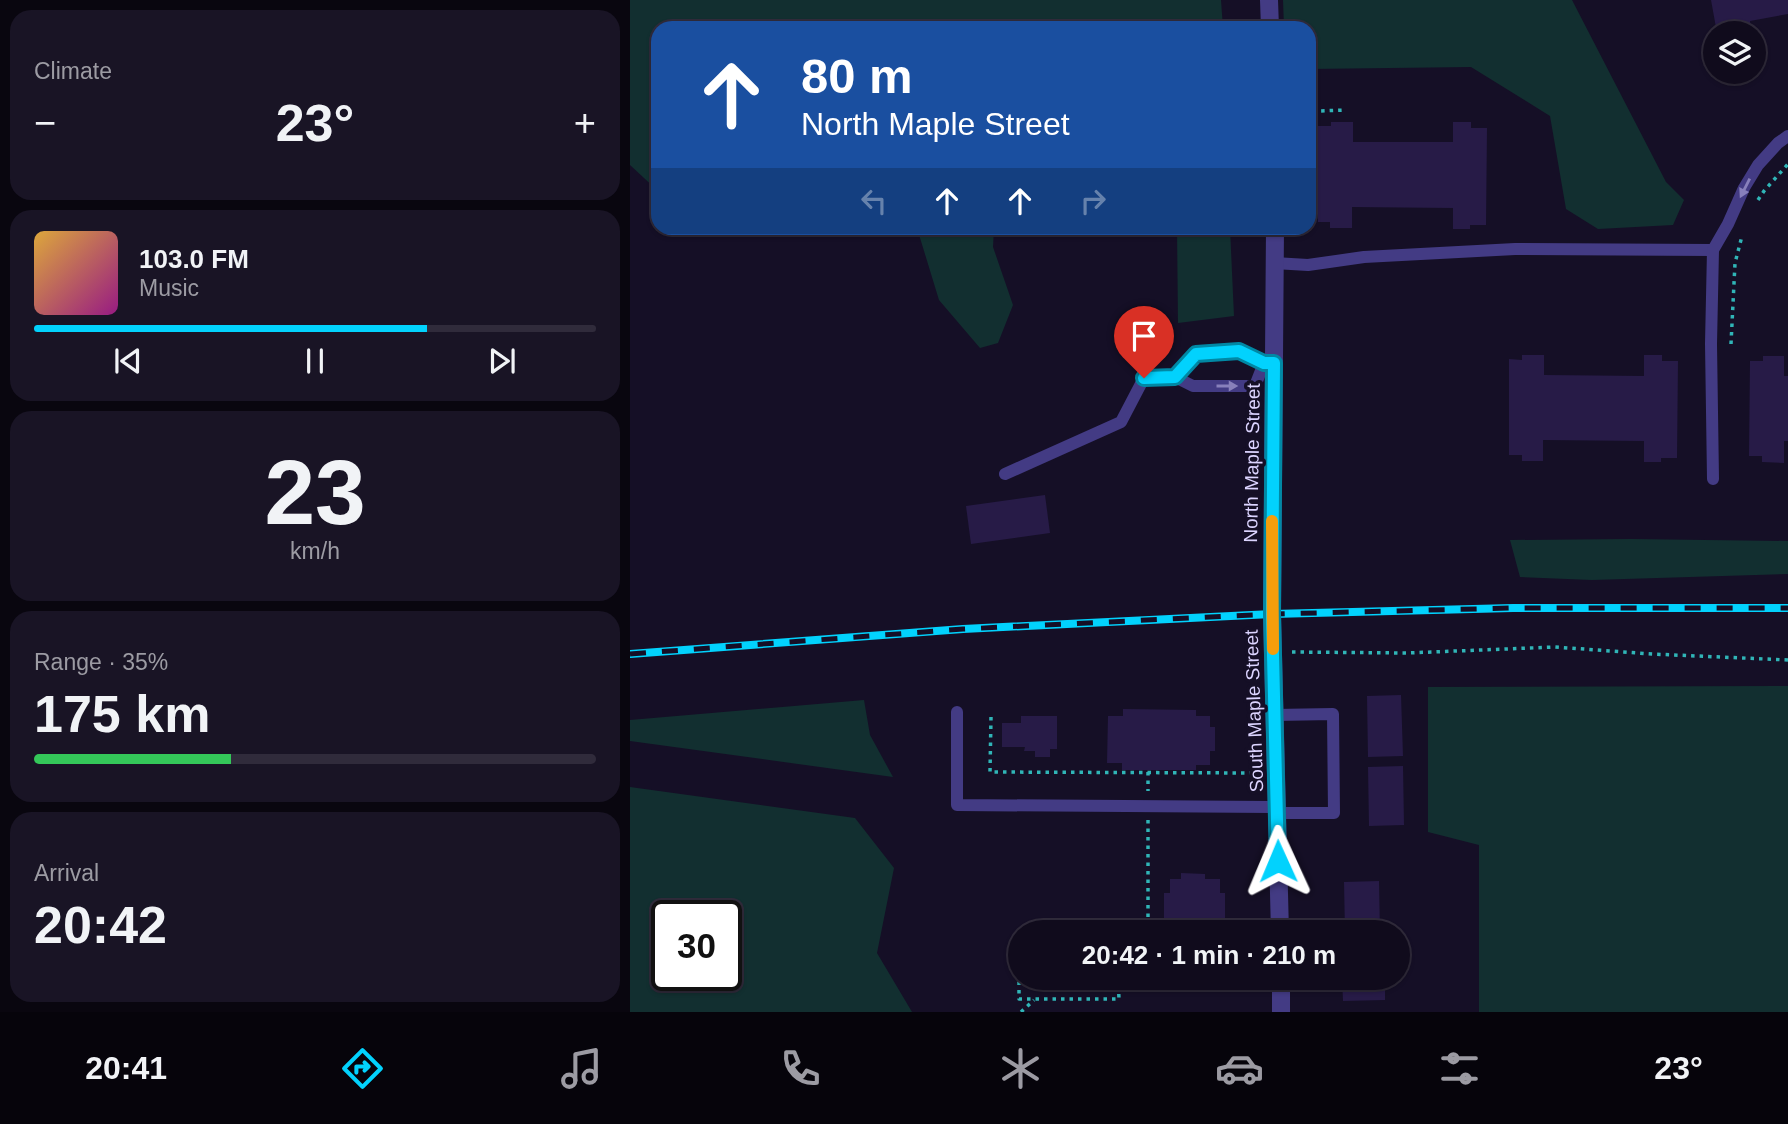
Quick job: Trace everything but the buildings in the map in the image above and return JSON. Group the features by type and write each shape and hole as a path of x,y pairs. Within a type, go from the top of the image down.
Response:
{"street":[{"path":"1269,0 1270,21"},
{"name":"North Maple Street","path":"1272,614 1269,363 1275,235"},
{"name":"South Maple Street","path":"1272,614 1280,920"},
{"path":"1281,990 1282,1012"}],"lane":[{"path":"1713,479 1713,250 1758,165 1788,136"},
{"path":"1274,263 1308,265 1364,257 1516,249 1713,250"},
{"path":"1005,474 1121,422 1144,378 1175,377 1193,386 1255,386 1269,363 1239,351 1196,354 1175,377"},
{"path":"957,712 957,805 1148,806 1334,813 1333,714 1275,715"}],"path":[{"path":"1316,112 1345,110"},
{"path":"1758,201 1788,164"},
{"path":"1731,344 1735,262 1744,230"},
{"path":"1273,652 1407,653 1555,648 1788,660"},
{"path":"991,717 990,772 1256,773"},
{"path":"1148,772 1148,920"},
{"path":"1019,990 1019,999 1119,999 1119,990"},
{"path":"1021,1012 1035,999"}],"green space":[{"path":"630,0 1221,0 1222,21 651,21 651,184 630,165"},
{"path":"1283,0 1572,0 1666,182 1684,200 1673,225 1598,229 1566,209 1550,116 1471,67 1316,69 1316,21 1284,21"},
{"path":"919,235 994,235 993,247 1013,305 998,343 980,348 939,300"},
{"path":"1177,235 1230,235 1234,316 1178,323"},
{"path":"1510,540 1788,541 1788,574 1592,580 1520,577"},
{"path":"1788,686 1788,1012 1479,1012 1479,845 1428,832 1428,687"},
{"path":"864,700 870,735 893,777 630,741 630,720"},
{"path":"630,787 855,818 894,868 877,953 912,1012 630,1012"}],"railway":[{"path":"630,654 963,629 1272,614 1513,608 1788,608"}],"slow traffic":[{"path":"1272,521 1273,649"}],"route":[{"path":"1144,378 1175,377 1196,354 1239,351 1264,363 1274,363 1272,614 1278,861"}]}
